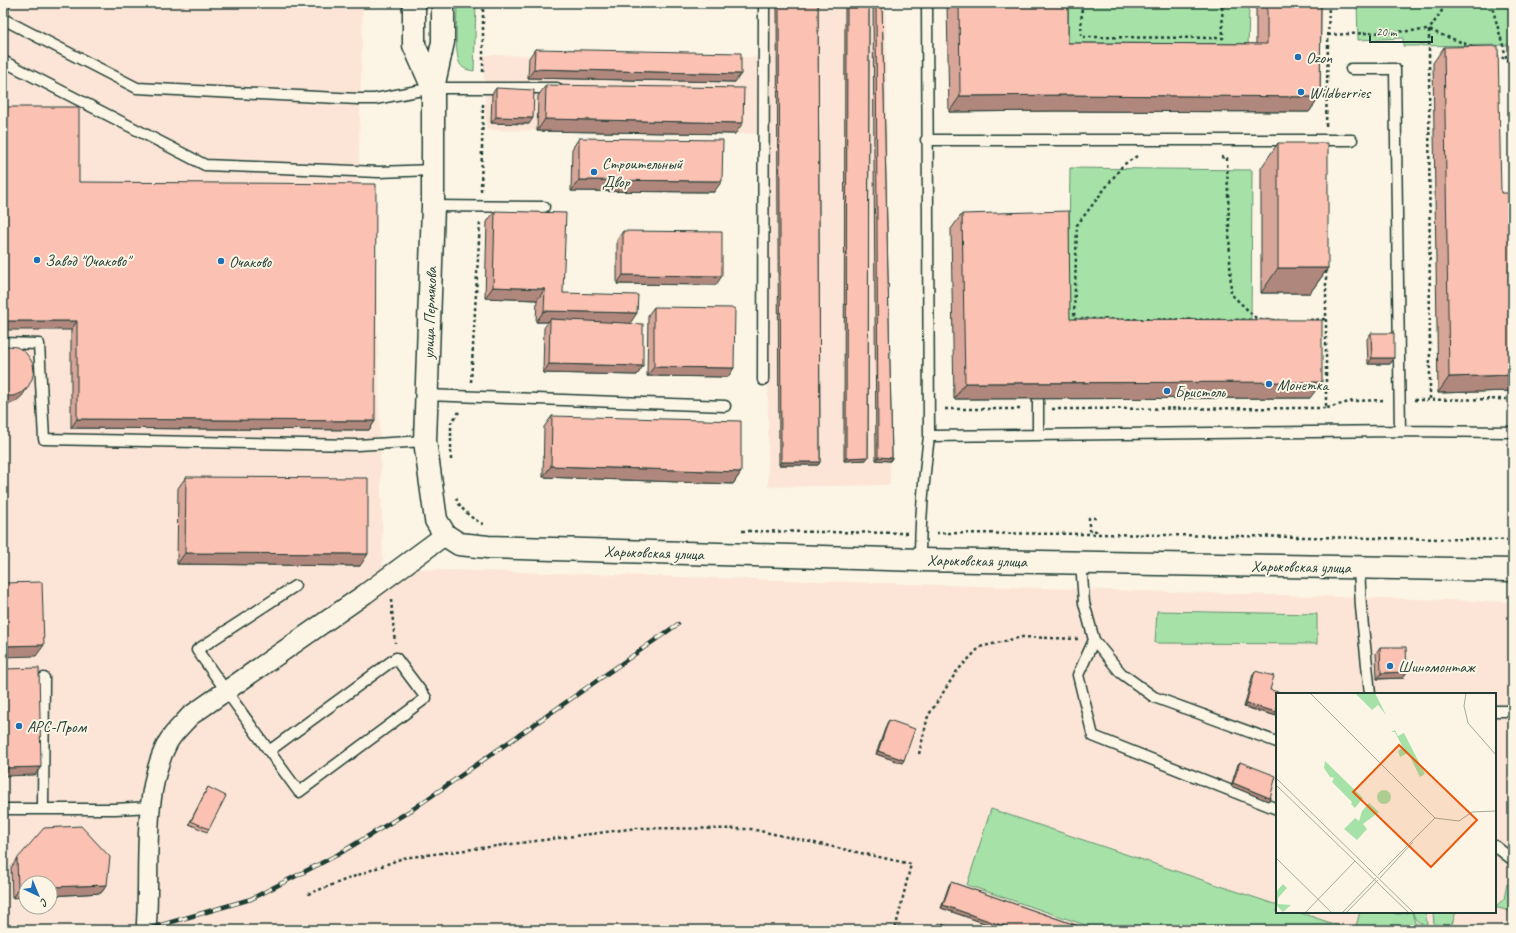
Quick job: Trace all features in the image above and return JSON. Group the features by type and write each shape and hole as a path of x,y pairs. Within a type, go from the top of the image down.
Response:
{"street":[{"name":"улица Пермякова","path":"414,3 414,45 433,88"},
{"name":"улица Пермякова","path":"443,3 443,42 433,88 433,206 424,441 436,520 445,535"},
{"name":"Харьковская улица","path":"445,535 459,544 488,547 920,560 1513,570"},
{"path":"146,930 150,807 154,776 168,741 190,716 365,594 445,535"}],"lane":[{"path":"4,3 3,19 137,88 375,99 433,88 563,88"},
{"path":"763,380 764,3"},
{"path":"920,560 922,490 929,436 926,140 927,3"},
{"path":"3,61 205,165 379,172 433,170"},
{"path":"1351,69 1395,69 1400,431"},
{"path":"926,140 1352,140"},
{"path":"433,206 544,207"},
{"path":"3,343 39,344 44,439 357,445 424,441"},
{"path":"426,394 470,397 725,406"},
{"path":"1038,398 1038,435"},
{"path":"929,436 1400,431 1513,432"},
{"path":"1081,562 1084,603 1094,640 1121,673 1154,697 1276,742"},
{"path":"1359,567 1361,607 1370,693"},
{"path":"269,751 396,658 426,698 299,792 269,751 226,691 196,650 295,586"},
{"path":"1094,640 1078,675 1093,736 1276,809"},
{"path":"43,809 44,678"},
{"path":"1496,711 1513,711"},
{"path":"3,809 115,809 150,807"},
{"path":"1496,847 1513,860"}],"path":[{"path":"451,462 451,423 470,397 480,206 484,87 483,3"},
{"path":"1082,3 1082,37 1222,38 1222,3"},
{"path":"1326,140 1328,3"},
{"path":"1430,399 1429,30 1447,3"},
{"path":"1491,3 1507,60"},
{"path":"1328,35 1429,30 1478,49"},
{"path":"1493,54 1513,62"},
{"path":"1165,140 1123,165 1076,225 1074,319 1280,320"},
{"path":"1220,156 1227,158 1231,294 1258,320"},
{"path":"1326,265 1326,408"},
{"path":"1303,320 1326,319"},
{"path":"940,409 1326,408 1352,401 1513,399"},
{"path":"454,492 459,504 474,520 487,526"},
{"path":"1096,518 1089,518 1089,530 1096,531 1096,534"},
{"path":"738,531 1513,540"},
{"path":"390,594 396,658"},
{"path":"919,754 928,716 957,671 980,647 1022,637 1094,640"},
{"path":"308,894 403,858 637,828 751,830 911,864 895,930"}],"shaded area":[{"path":"3,3 363,3 358,186 374,187 383,568 1513,602 1513,930 3,930"},
{"path":"768,3 886,3 890,485 768,487 768,133 735,134 486,130 483,55 767,57"}],"green space":[{"path":"457,3 476,3 474,71 463,67 458,59 456,44"},
{"path":"1066,3 1249,3 1248,49 1066,48"},
{"path":"1357,3 1513,3 1513,45 1403,46 1403,38 1358,40"},
{"path":"1070,168 1252,170 1251,325 1068,324"},
{"path":"1157,611 1317,614 1317,644 1155,643"},
{"path":"991,809 1276,905 1276,913 1301,913 1352,930 1100,930 967,885"},
{"path":"1507,884 1513,888 1513,912 1496,907 1504,899"},
{"path":"1360,913 1412,913 1415,923 1430,929 1434,925 1433,913 1456,913 1450,930 1369,930 1356,926"},
{"path":"1413,913 1425,913 1426,925 1421,924 1414,917"}],"building":[{"path":"779,3 818,3 820,462 781,462"},
{"path":"847,3 869,3 868,457 846,458"},
{"path":"876,3 882,3 892,458 878,457"},
{"path":"959,3 1068,3 1068,43 1267,44 1267,3 1321,3 1320,97 1068,95 960,96"},
{"path":"1498,46 1501,193 1513,193 1513,375 1449,377 1444,47"},
{"path":"535,49 741,53 741,74 534,69"},
{"path":"546,85 744,88 743,123 545,119"},
{"path":"496,88 534,90 533,118 496,117"},
{"name":"Очаково","path":"3,107 79,107 79,182 376,184 375,421 77,419 77,321 3,321"},
{"path":"579,138 723,140 722,181 579,180"},
{"path":"1278,143 1328,143 1328,268 1278,268"},
{"path":"495,211 566,213 563,293 638,295 637,313 544,311 545,289 493,287"},
{"path":"1069,211 1070,319 1322,320 1322,382 965,383 962,214"},
{"path":"623,231 722,232 722,276 623,275"},
{"path":"654,307 735,308 734,368 654,367"},
{"path":"550,319 643,324 643,366 549,364"},
{"path":"1371,333 1394,333 1394,358 1372,358"},
{"path":"3,347 17,347 24,351 33,364 34,371 28,387 21,393 13,396 3,396"},
{"path":"552,416 741,421 741,472 551,466"},
{"path":"186,477 368,478 368,554 185,553"},
{"path":"42,582 44,645 3,646 3,583"},
{"name":"Шиномонтаж","path":"1380,647 1406,647 1407,672 1381,673"},
{"name":"АРС-Пром","path":"39,668 41,767 3,768 3,669"},
{"path":"1255,671 1274,676 1270,690 1283,693 1276,693 1276,712 1246,704"},
{"path":"889,720 915,729 904,760 878,751"},
{"path":"1240,762 1276,776 1270,798 1233,783"},
{"path":"208,787 226,796 209,829 191,821"},
{"path":"81,826 110,857 107,885 58,887 58,875 18,875 18,889 17,859 44,828"},
{"path":"951,882 1090,930 1015,930 943,905"},
{"path":"939,923 959,930 936,930"}],"railway":[{"path":"144,930 251,899 337,855 413,809 678,624"}],"place":[{"name":"Ozon","path":"1298,57"},
{"name":"Wildberries","path":"1301,92"},
{"name":"Строительный Двор","path":"594,172"},
{"name":"Завод \"Очаково\"","path":"37,260"},
{"name":"Очаково","path":"221,261"},
{"name":"Монетка","path":"1269,384"},
{"name":"Бристоль","path":"1167,391"},
{"name":"Шиномонтаж","path":"1390,666"},
{"name":"АРС-Пром","path":"19,726"}]}
